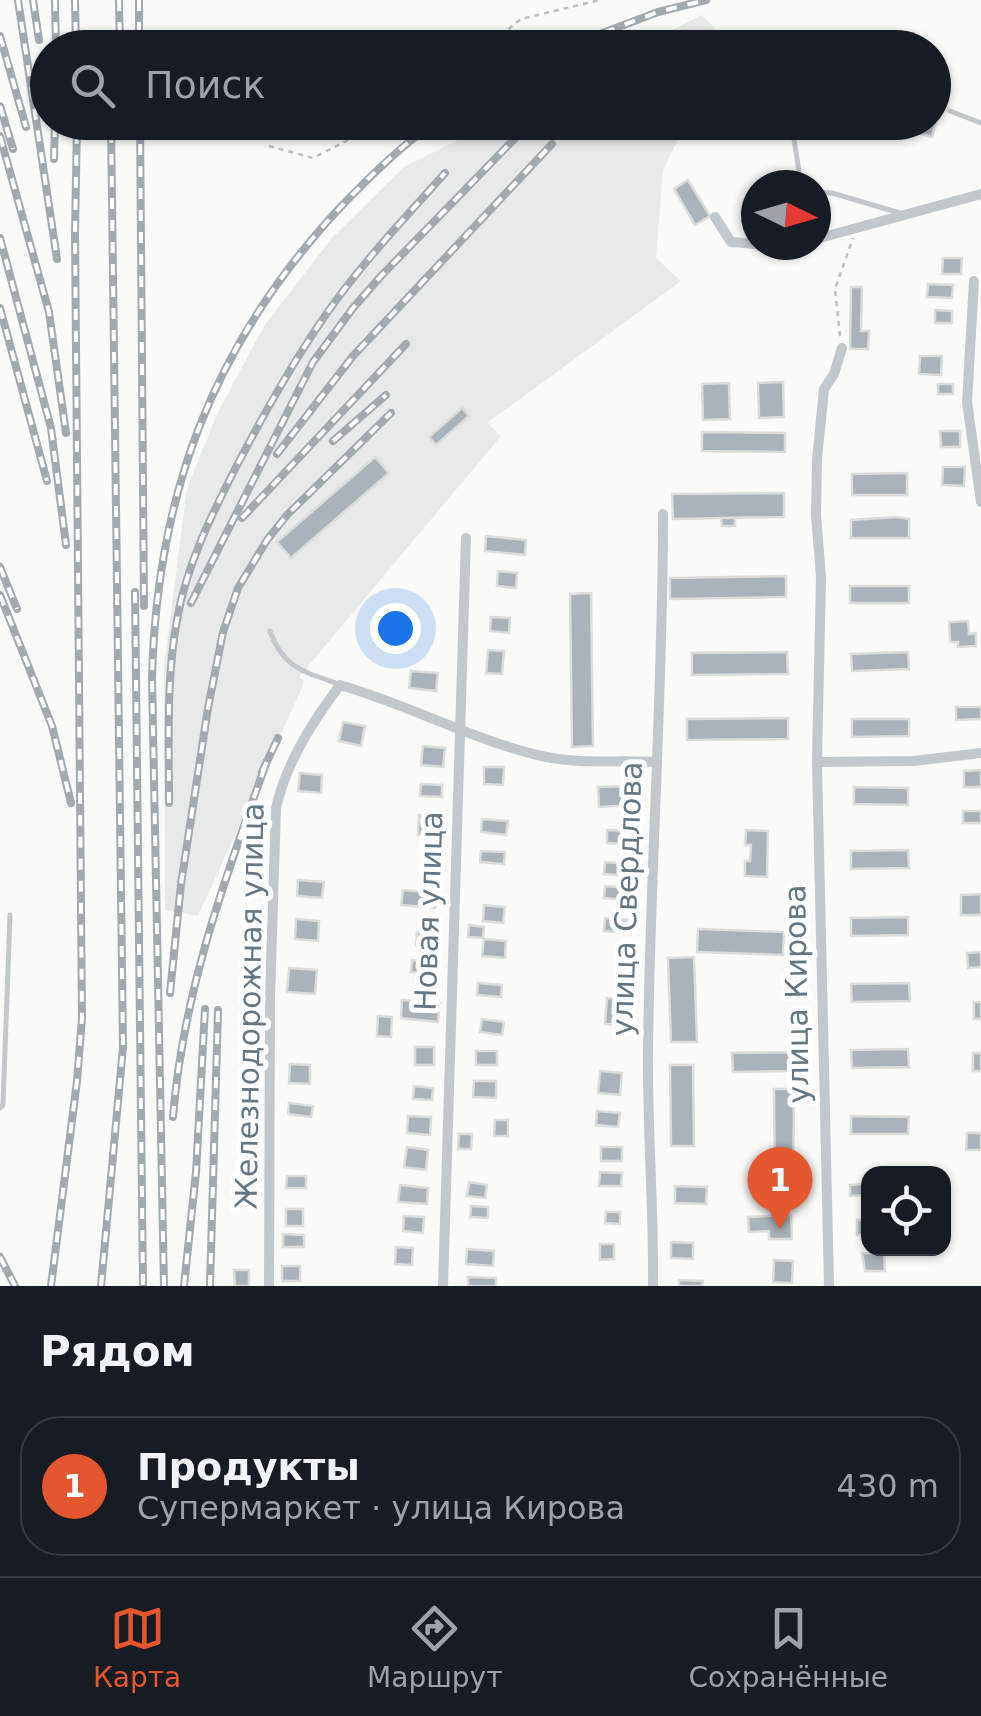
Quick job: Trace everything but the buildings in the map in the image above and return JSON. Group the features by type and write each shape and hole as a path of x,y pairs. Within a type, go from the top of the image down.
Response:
{"street":[{"path":"831,235 981,194"},
{"path":"715,217 731,242 741,243"},
{"path":"974,281 967,402 981,502"},
{"name":"улица Кирова","path":"829,1286 817,762 820,578 816,458 824,389 834,374 842,348"},
{"name":"улица Свердлова","path":"653,1286 648,1051 663,642 663,514"},
{"name":"Новая улица","path":"443,1286 466,538"},
{"path":"340,684 389,699 462,732 549,757 656,762"},
{"name":"Железнодорожная улица","path":"269,1286 270,997 276,808 282,781 340,684"},
{"path":"817,762 914,760 981,752"}],"lane":[{"path":"951,112 981,122"},
{"path":"794,140 799,170"},
{"path":"831,194 905,215"},
{"path":"270,631 278,654 303,670 340,684"},
{"path":"0,1108 10,915"}],"path":[{"path":"507,30 521,19 600,0"},
{"path":"269,146 313,158 348,140"},
{"path":"842,348 834,288 858,228"}],"shaded area":[{"path":"702,15 715,28 715,30 672,30"},
{"path":"458,140 678,140 663,170 656,258 681,281 487,423 501,436 299,677 304,680 302,688 198,916 165,910 164,666 187,488 217,414 264,326 331,239 404,167"}],"railway":[{"path":"18,0 30,80"},
{"path":"33,0 38,30"},
{"path":"55,0 56,30"},
{"path":"75,0 76,30"},
{"path":"119,0 120,30"},
{"path":"139,0 139,30"},
{"path":"610,30 706,0"},
{"path":"0,36 26,127"},
{"path":"0,106 13,149"},
{"path":"0,136 49,312 66,433"},
{"path":"39,140 57,259"},
{"path":"54,159 55,140"},
{"path":"51,1286 82,1018 77,140"},
{"path":"101,1286 123,1047 111,140"},
{"path":"140,140 144,606"},
{"path":"164,1286 152,677 165,547 179,487 199,428 254,318 334,214 412,140"},
{"path":"191,603 313,362 381,276 513,140"},
{"path":"277,454 353,356 552,144"},
{"path":"169,803 173,643 186,581 208,525 255,431 314,332 369,259 445,173"},
{"path":"0,238 51,428 66,545"},
{"path":"0,308 47,481"},
{"path":"242,518 406,344"},
{"path":"333,441 386,395"},
{"path":"170,993 181,884 208,708 223,632 238,588 287,515 391,413"},
{"path":"0,567 17,609"},
{"path":"135,592 143,1286"},
{"path":"0,595 52,726 71,803"},
{"path":"262,772 278,738"},
{"path":"173,1117 196,980 221,892 267,761"},
{"path":"184,1286 196,1172 205,1009"},
{"path":"210,1286 218,1010"},
{"path":"0,1257 15,1286"}],"place":[{"name":"Продукты","path":"780,1229"}]}
